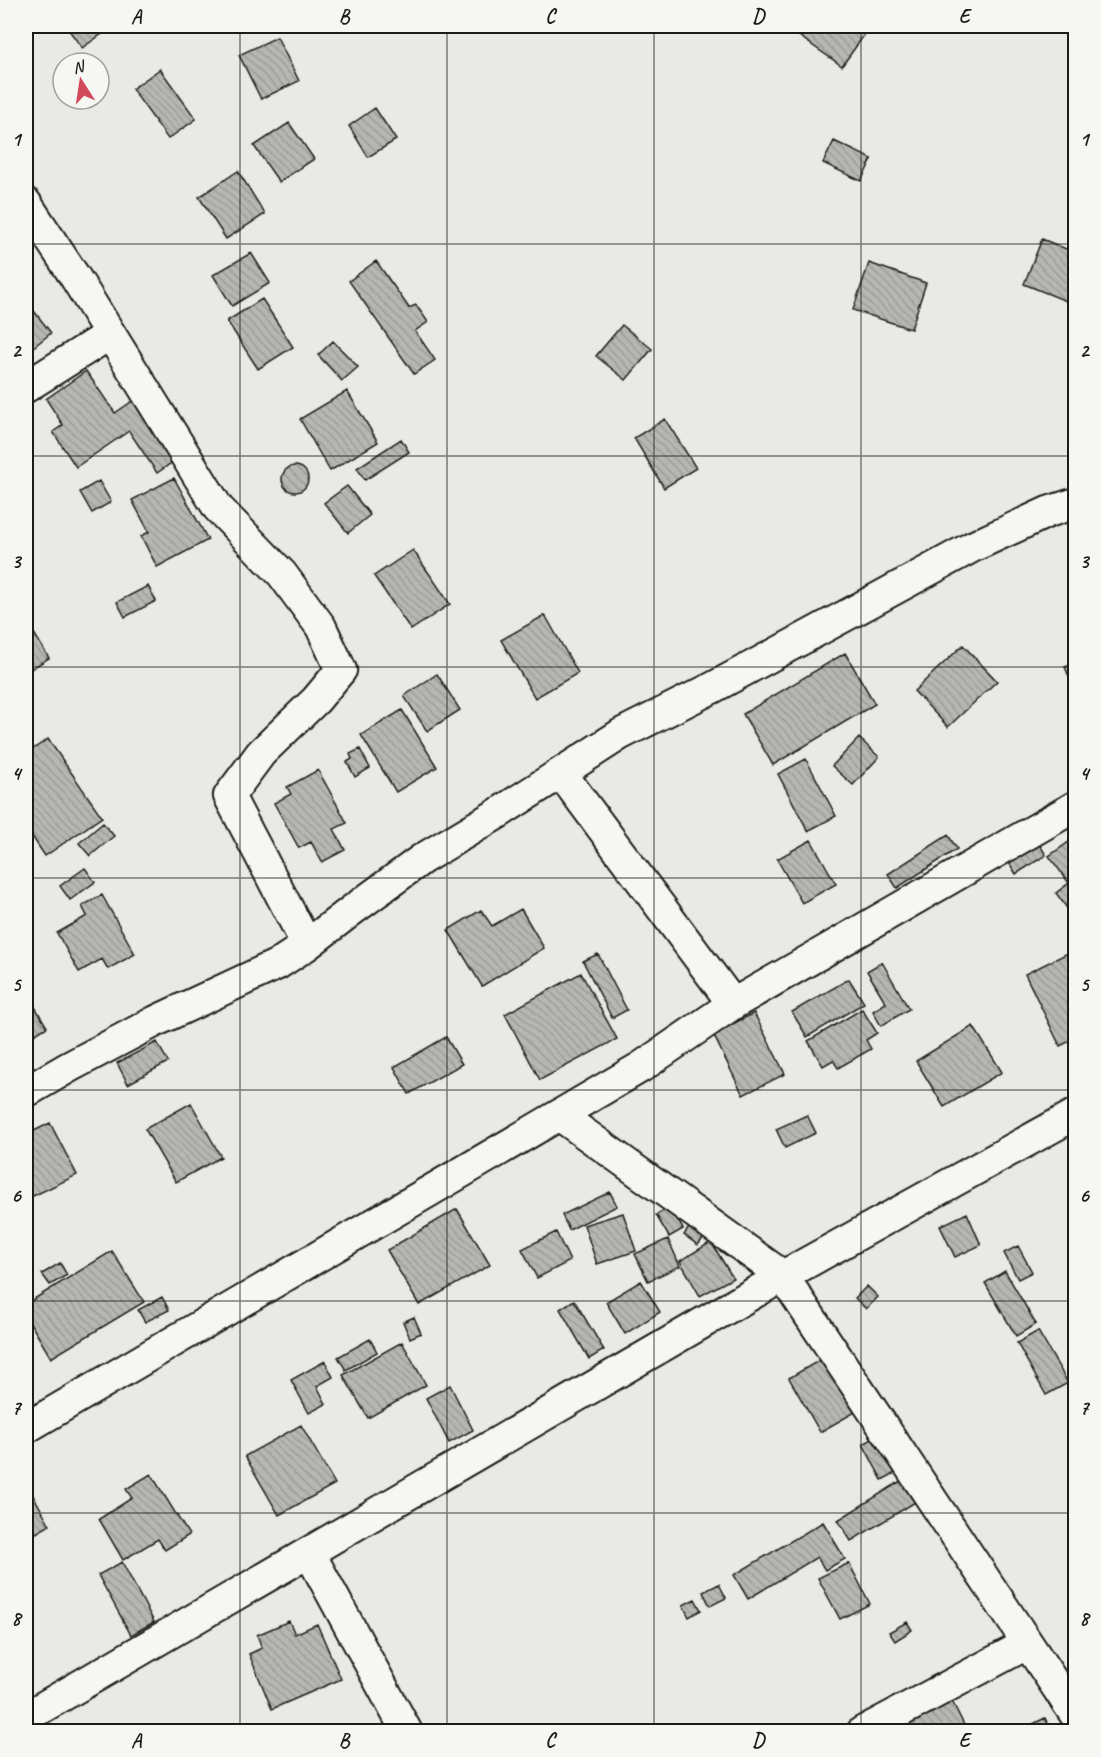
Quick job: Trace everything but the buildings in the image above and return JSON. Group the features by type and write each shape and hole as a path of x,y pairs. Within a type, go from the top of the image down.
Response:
{"street":[{"path":"26,202 219,508 282,574 321,627 341,670 316,700 261,753 229,796 307,945"},
{"path":"26,387 110,334"},
{"path":"26,1092 156,1021 278,964 422,859 621,734 714,687 972,547 1048,512 1076,503"},
{"path":"561,773 733,1004"},
{"path":"26,1428 640,1067 733,1004 1076,806"},
{"path":"26,1717 783,1276 1076,1114"},
{"path":"559,1115 783,1276 1076,1716"},
{"path":"309,1552 407,1731"},
{"path":"862,1731 1027,1644"}]}
